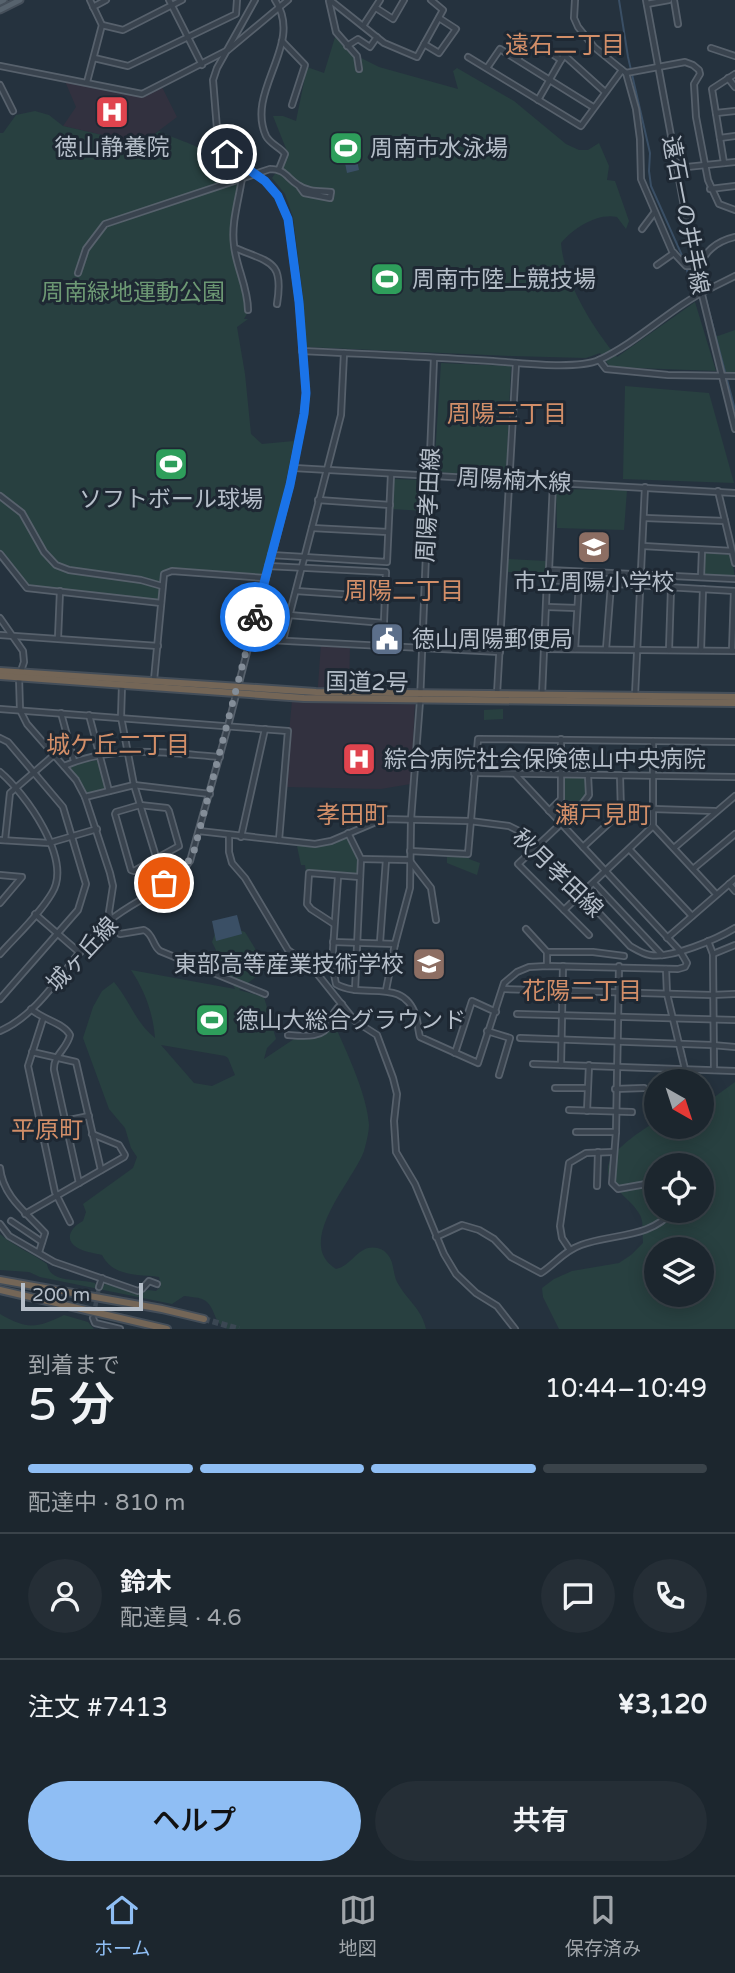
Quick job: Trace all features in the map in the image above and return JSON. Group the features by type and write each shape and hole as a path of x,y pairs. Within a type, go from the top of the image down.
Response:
{"highway":[{"name":"国道2号","path":"0,673 154,680 237,690"},
{"name":"国道2号","path":"20,674 122,685 237,690 735,704"},
{"name":"国道2号","path":"420,697 735,697"},
{"path":"0,1280 204,1319"},
{"path":"0,1290 167,1329"}],"main road":[{"path":"0,9 15,1"}],"street":[{"path":"87,82 102,25 90,0"},
{"path":"93,7 106,0"},
{"path":"102,25 123,30 170,3 182,0"},
{"path":"94,58 128,66 236,14 237,0"},
{"name":"城ヶ丘線","path":"0,1031 17,1022 31,1009 110,920 165,886 190,861 220,757 294,468 306,393 299,302 288,219 278,196 255,173 227,154 218,141 213,80 255,0"},
{"path":"275,0 285,21 282,41 260,101 267,138 285,154 279,169"},
{"path":"0,66 87,82 137,95 228,50 288,0"},
{"path":"329,0 384,43 417,57 443,10 430,0"},
{"path":"329,0 336,32 357,56 359,69"},
{"path":"363,26 380,0"},
{"path":"376,8 393,19 404,0"},
{"path":"575,0 574,18 578,27 594,47 624,72 636,109 640,139 640,174 654,213 674,253 686,266 695,266"},
{"path":"646,2 672,0 678,24"},
{"name":"遠石一の井手線","path":"646,2 695,266 735,429"},
{"path":"170,3 202,65"},
{"path":"425,44 439,54 456,29 439,18"},
{"path":"347,46 358,38 370,47 377,37"},
{"path":"518,59 530,39 561,60"},
{"path":"282,41 305,65 292,105"},
{"path":"711,48 735,56"},
{"path":"487,68 500,49 593,107"},
{"path":"538,100 564,55 605,92"},
{"path":"468,57 581,126 593,107 624,72 685,62 699,70 693,92 710,189 719,204 735,210"},
{"path":"724,163 712,89 735,74"},
{"path":"728,78 735,87"},
{"path":"0,85 13,110"},
{"path":"716,113 735,111"},
{"path":"720,138 735,136"},
{"path":"677,169 735,162"},
{"path":"78,273 86,249 105,224 255,173 279,169 304,193 330,198 331,192 311,191 299,186"},
{"path":"242,178 233,234 234,248 248,293 248,310"},
{"path":"710,189 735,186"},
{"path":"642,229 654,213"},
{"path":"711,288 700,271 702,258 711,248 735,237"},
{"path":"234,248 274,266 279,274 280,285 276,304"},
{"path":"657,265 674,253"},
{"path":"302,351 516,363 584,364 598,360 640,335 693,296 735,276"},
{"path":"282,640 341,415 344,353"},
{"name":"周陽孝田線","path":"386,990 394,944 410,888 411,819 420,697 434,358"},
{"path":"598,360 606,369 668,375 735,376"},
{"path":"497,695 516,363"},
{"name":"周陽楠木線","path":"294,468 735,493"},
{"path":"271,555 387,562 391,474"},
{"path":"552,483 549,570 735,579"},
{"path":"635,695 645,487"},
{"path":"718,491 735,563"},
{"path":"0,496 22,513 44,552 56,565 69,570 141,580 162,586"},
{"path":"318,500 390,505"},
{"path":"645,518 725,521"},
{"path":"312,528 388,533"},
{"path":"643,546 732,551"},
{"path":"701,577 702,550"},
{"path":"0,554 24,586 161,603"},
{"path":"268,566 386,572 383,646"},
{"path":"154,680 164,574 172,571 265,578"},
{"path":"541,695 547,580 734,591 733,651 544,649"},
{"path":"575,649 579,583"},
{"path":"606,649 611,584"},
{"path":"668,650 670,588"},
{"path":"701,650 703,589"},
{"path":"58,638 60,591"},
{"path":"296,592 384,597"},
{"path":"546,607 577,608"},
{"path":"289,615 384,622"},
{"path":"0,618 23,651 20,709 27,724 76,780 97,829 113,886 111,924 120,934 144,930 160,951 265,994"},
{"path":"0,635 158,646"},
{"path":"250,639 500,652"},
{"path":"122,685 121,717 134,785 165,886"},
{"path":"0,709 288,731 279,840"},
{"path":"61,713 74,761"},
{"path":"89,715 109,791"},
{"path":"241,837 265,729"},
{"path":"0,738 9,743 63,807 86,884 78,909 0,999"},
{"path":"410,851 468,854 478,738 735,742"},
{"path":"549,811 561,799 561,739"},
{"path":"653,741 653,826 716,894"},
{"path":"64,766 74,761 128,751 220,757"},
{"path":"54,755 10,793 2,840 50,843 97,829"},
{"path":"0,772 37,814 50,843 57,872 53,892 0,954"},
{"path":"474,773 735,777"},
{"path":"338,877 333,942 333,978 336,984 344,989 386,990 402,995 417,1017 419,1037 478,1063 504,983 517,972 529,967 685,967 687,963 680,950 516,775"},
{"path":"588,775 589,795 518,864 589,935"},
{"path":"583,847 621,813 621,776"},
{"path":"85,797 134,785 210,794"},
{"path":"674,848 735,796"},
{"path":"140,805 167,808 179,846 134,871 131,870 115,814 140,805"},
{"path":"653,809 716,811"},
{"name":"秋月孝田線","path":"199,831 315,844 331,841 377,820 470,821 509,825 525,834 630,946 653,956 662,955"},
{"path":"564,911 653,826"},
{"path":"348,833 361,859 355,990"},
{"path":"692,869 735,834"},
{"path":"229,835 232,863 245,878 288,950 311,966 355,1021 372,1030 379,1040 397,1094 394,1121 396,1152 415,1184 436,1237 456,1274 476,1293 497,1306 515,1329"},
{"path":"630,849 692,916"},
{"path":"361,859 410,860 431,888 436,920"},
{"path":"380,942 386,860"},
{"path":"334,924 307,904 309,873 360,877"},
{"path":"0,875 22,877 0,903"},
{"path":"667,937 735,879"},
{"path":"594,883 662,955 708,941 735,928"},
{"path":"729,884 735,891"},
{"path":"35,914 80,953"},
{"path":"526,929 547,952 547,967"},
{"path":"708,941 713,954 714,1069"},
{"path":"333,942 394,944"},
{"path":"713,954 735,945"},
{"path":"547,952 624,956"},
{"path":"561,1065 563,967"},
{"path":"619,967 613,1186 618,1189 644,1184"},
{"path":"533,1064 685,1069 667,994 666,969"},
{"path":"503,989 735,994"},
{"path":"455,1053 472,1001 496,1012"},
{"path":"288,1035 311,1036 323,1032 329,1027 335,1009 342,1004"},
{"path":"31,1009 43,1019 64,1027 70,1035 55,1058 54,1070 79,1183"},
{"path":"517,1014 735,1020"},
{"path":"43,1019 28,1066 56,1196 71,1223"},
{"path":"487,1031 510,1038 499,1075"},
{"path":"520,1038 735,1047"},
{"path":"32,1052 76,1062 101,1170"},
{"path":"587,1111 589,1065"},
{"path":"714,1070 735,1072"},
{"path":"555,1088 587,1088"},
{"path":"615,1089 644,1088"},
{"path":"569,1110 632,1112"},
{"path":"40,1126 89,1116"},
{"path":"576,1132 616,1132"},
{"path":"25,1213 125,1155 119,1145 92,1134"},
{"path":"597,1186 598,1152"},
{"path":"570,1250 562,1238 560,1226 569,1163 579,1155 613,1152"},
{"path":"0,1168 2,1178 15,1202 45,1233 39,1252"},
{"path":"11,1221 42,1242"},
{"path":"436,1237 462,1225 479,1230 494,1239 510,1257 541,1273 570,1250 583,1244 644,1229 657,1223"},
{"path":"0,1224 9,1236 54,1262 138,1291 149,1281 157,1284"},
{"path":"99,1287 102,1278"},
{"path":"93,1318 95,1323 120,1329"}],"shaded area":[{"path":"64,79 138,96 161,85 177,117 141,144 63,126 76,107"},
{"path":"353,140 359,170 347,173 341,143"},
{"path":"321,643 350,644 349,702 415,703 411,784 381,789 284,787 292,700 317,700"},
{"path":"237,915 242,934 216,941 212,921"}],"green space":[{"path":"336,34 359,57 379,67 458,89 453,71 457,68 514,101 566,144 579,150 588,150 599,143 609,166 607,180 615,181 629,221 626,229 617,217 602,217 579,227 561,243 563,258 581,304 617,357 695,302 716,371 610,367 600,353 586,358 306,347 293,217 285,194 272,178 286,158 287,151 273,116 283,116 296,121 307,67 324,73"},
{"name":"周南緑地運動公園","path":"35,111 49,115 63,126 141,144 159,131 206,153 213,160 225,184 242,178 232,236 249,302 244,319 248,319 237,327 251,434 262,444 294,441 280,511 263,575 170,571 165,574 161,602 24,587 0,554 0,133 3,133 16,115"},
{"path":"735,330 735,374 724,374 715,337"},
{"path":"441,363 511,366 506,476 434,472"},
{"path":"625,386 709,393 734,483 623,479"},
{"path":"394,479 426,482 424,511 392,509"},
{"path":"556,489 627,490 624,530 557,528"},
{"path":"704,553 731,555 735,577 703,575"},
{"path":"508,559 547,561 547,572 553,574 508,572"},
{"path":"503,709 503,719 484,720 484,710"},
{"path":"97,760 107,790 86,795 69,766"},
{"path":"564,776 586,778 588,794 561,820 552,810 563,801"},
{"path":"347,838 359,859 357,874 306,873 305,865 301,865 297,846 331,845"},
{"path":"447,854 469,855 469,859 480,863 477,875 447,863"},
{"path":"231,927 245,932 267,968 239,990 264,997 276,1039 267,1048 264,1059 297,1037 320,1026 336,1028 361,1088 369,1128 364,1151 323,1228 321,1244 324,1258 336,1269 368,1248 384,1251 391,1261 397,1282 421,1316 426,1329 228,1329 219,1323 210,1305 200,1298 184,1296 172,1304 40,1277 29,1272 0,1270 0,1234 47,1264 53,1275 59,1277 95,1283 101,1288 105,1284 142,1293 148,1290 156,1291 161,1286 159,1277 119,1271 102,1255 73,1245 70,1238 72,1230 83,1221 86,1212 83,1204 133,1168 137,1157 131,1148 125,1128 109,1109 83,1038 93,1007 102,991 114,982 142,1025 155,1038 148,1002 131,970 235,989 212,942 216,931","holes":["161,1045 225,1056 235,1075 212,1086 194,1083"]},
{"path":"735,1082 735,1329 559,1329 543,1297 542,1288 572,1271 619,1263 643,1243 641,1218 611,1181 608,1168 616,1152 644,1129 644,1139 714,1139 714,1097"},
{"path":"0,1314 24,1325 46,1323 64,1315 88,1322 94,1329 0,1329"}],"waterway":[{"path":"619,0 628,57 650,153 651,186 684,260"},
{"path":"686,266 692,290 700,293"},
{"path":"705,296 735,410"}],"tunnel":[{"path":"94,1313 99,1287"},
{"path":"204,1319 239,1329"}],"way so far":[{"path":"164,883 165,886 184,869 194,851 255,617"}],"place":[{"name":"徳山静養院","path":"112,112"},
{"name":"周南市水泳場","path":"346,148"},
{"name":"周南市陸上競技場","path":"387,279"},
{"name":"ソフトボール球場","path":"171,464"},
{"name":"市立周陽小学校","path":"594,547"},
{"name":"徳山周陽郵便局","path":"387,639"},
{"name":"綜合病院社会保険徳山中央病院","path":"359,759"},
{"name":"東部高等産業技術学校","path":"429,964"},
{"name":"徳山大総合グラウンド","path":"212,1020"}],"district":[{"name":"遠石二丁目","path":"565,45"},
{"name":"周陽三丁目","path":"507,414"},
{"name":"周陽二丁目","path":"404,591"},
{"name":"城ケ丘二丁目","path":"118,745"},
{"name":"孝田町","path":"352,815"},
{"name":"瀬戸見町","path":"603,815"},
{"name":"花陽二丁目","path":"582,991"},
{"name":"平原町","path":"47,1130"}],"route":[{"path":"227,154 265,181 278,196 288,219 299,302 306,393 300,441 290,485 255,617"}]}
